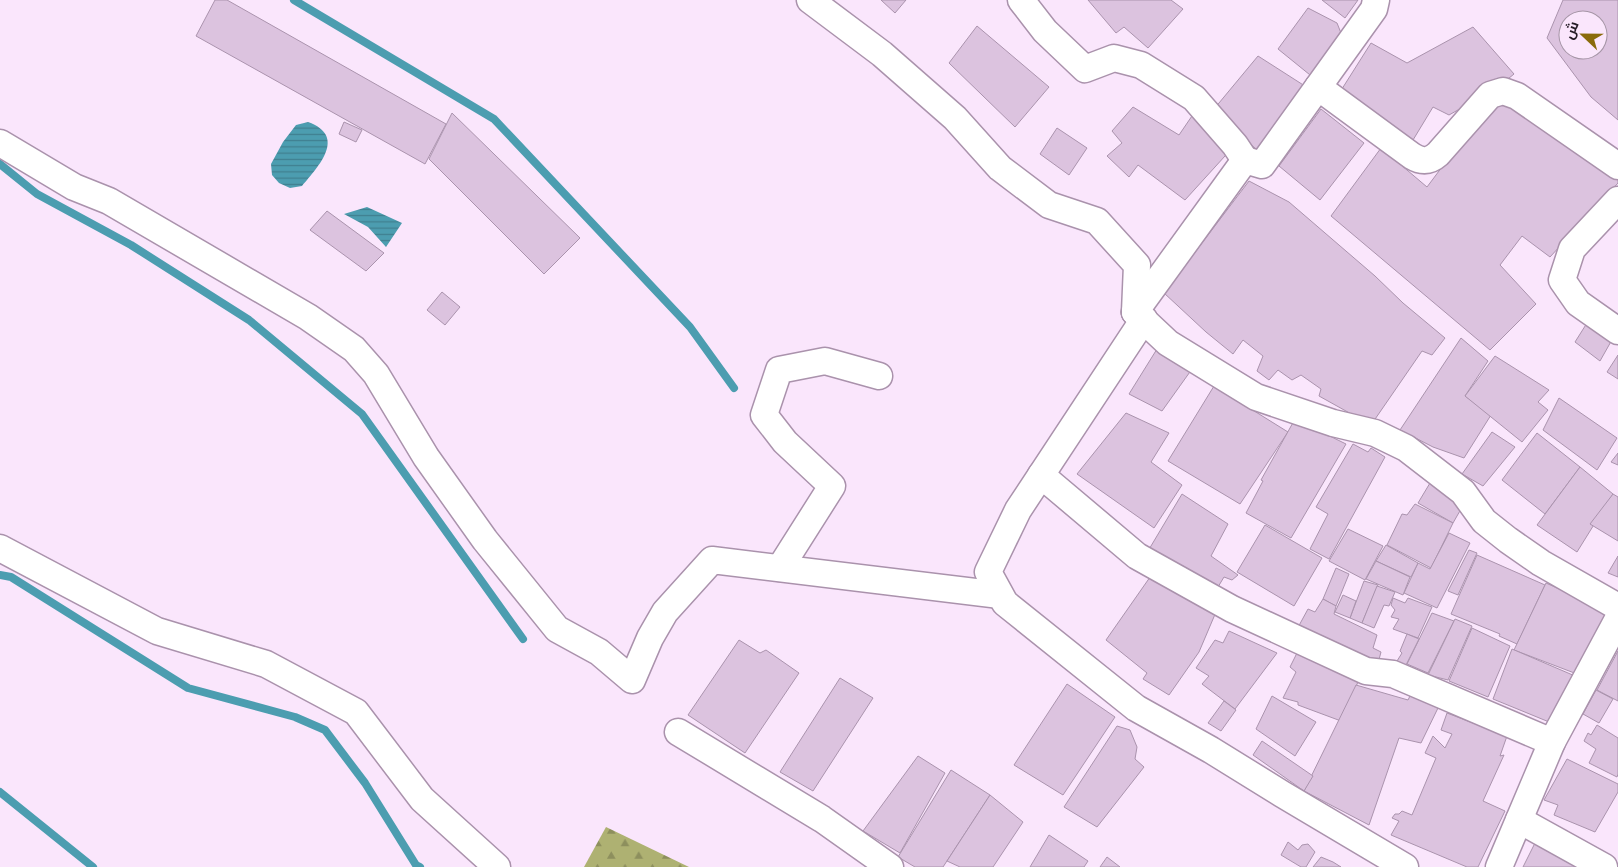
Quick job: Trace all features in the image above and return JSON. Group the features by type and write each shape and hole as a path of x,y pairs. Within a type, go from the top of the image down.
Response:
{"street":[{"path":"810,0 889,60 955,118 1000,168 1049,205 1097,222 1136,265 1139,315 1168,343 1256,397 1333,423 1375,433 1406,448 1463,492 1484,520 1508,540 1541,563 1618,607"},
{"path":"1021,0 1045,31 1085,69 1114,58 1141,65 1194,98 1235,145 1245,160 1262,165 1374,9 1376,0"},
{"path":"1318,87 1412,156 1422,161 1438,154 1490,95 1503,91 1517,96 1618,166"},
{"path":"0,143 74,187 109,201 308,317 354,349 376,374 426,456 485,540 557,629 599,652 632,680 650,638 665,612 712,560 1000,595"},
{"path":"1245,160 1139,315 1018,510 988,572 1005,603 1136,708 1211,750 1405,867"},
{"path":"1618,200 1572,249 1562,280 1578,303 1618,332"},
{"path":"780,568 832,486 785,442 764,415 779,370 825,361 879,376"},
{"path":"1041,475 1137,556 1232,609 1366,670 1392,674 1552,742"},
{"path":"0,548 157,631 266,664 356,712 422,799 497,867"},
{"path":"1499,867 1552,742 1618,619"},
{"path":"678,732 822,819 890,867"},
{"path":"1519,820 1604,867"}],"green space":[{"path":"606,827 689,867 584,867"}],"water":[{"path":"308,122 320,128 326,135 328,143 326,152 316,170 302,186 290,188 279,183 272,175 271,164 283,142 296,125"},
{"path":"367,207 402,223 386,247 368,227 344,214"}],"building":[{"path":"215,0 227,0 446,124 425,164 196,36"},
{"path":"881,0 906,0 895,13"},
{"path":"1088,0 1171,0 1183,9 1148,48 1124,27 1116,33"},
{"path":"1322,0 1358,0 1345,18"},
{"path":"1563,0 1618,0 1618,120 1591,97 1563,60 1608,60 1608,10 1559,10"},
{"path":"1308,8 1337,23 1343,38 1315,79 1278,49"},
{"path":"1558,12 1558,53 1547,38"},
{"path":"977,26 1049,87 1015,127 949,63"},
{"path":"1473,27 1514,74 1497,88 1449,115 1433,107 1413,140 1340,92 1371,43 1407,63"},
{"path":"1258,56 1308,88 1260,153 1214,109"},
{"path":"1496,95 1618,178 1618,183 1550,257 1522,236 1500,265 1536,304 1490,350 1331,216 1381,148 1427,187"},
{"path":"1133,107 1179,135 1194,113 1235,145 1185,200 1138,165 1129,177 1107,156 1122,143 1112,131"},
{"path":"1321,109 1364,143 1320,200 1279,166"},
{"path":"452,113 580,238 544,274 429,159"},
{"path":"344,122 362,130 356,142 339,134"},
{"path":"1057,128 1087,148 1069,175 1040,154"},
{"path":"1249,181 1289,202 1445,338 1432,355 1422,351 1371,425 1319,396 1321,389 1301,375 1292,380 1278,370 1269,380 1257,371 1263,356 1243,340 1233,354 1164,293"},
{"path":"327,211 384,253 366,271 310,230"},
{"path":"442,292 460,307 445,325 427,310"},
{"path":"1587,323 1613,338 1600,361 1575,342"},
{"path":"1461,338 1488,361 1465,396 1491,415 1464,458 1433,447 1400,430"},
{"path":"1157,349 1192,369 1162,411 1129,394"},
{"path":"1618,355 1618,379 1607,372"},
{"path":"1495,356 1549,390 1538,402 1548,410 1522,442 1465,396"},
{"path":"1214,386 1288,432 1240,504 1168,461"},
{"path":"1559,398 1617,438 1597,470 1543,430"},
{"path":"1126,413 1169,433 1151,462 1182,485 1154,528 1077,474"},
{"path":"1295,419 1346,444 1291,538 1246,513 1263,481 1261,480"},
{"path":"1492,432 1515,447 1483,486 1462,474"},
{"path":"1537,433 1580,467 1545,514 1502,480"},
{"path":"1353,444 1368,452 1371,448 1385,457 1329,559 1310,549 1328,514 1316,507"},
{"path":"1618,453 1618,465 1611,462"},
{"path":"1580,467 1613,494 1577,552 1537,525"},
{"path":"1430,483 1465,502 1453,523 1418,503"},
{"path":"1182,494 1228,524 1211,556 1238,575 1232,580 1224,577 1215,592 1148,551"},
{"path":"1613,494 1618,497 1618,541 1590,524"},
{"path":"1415,504 1453,523 1431,568 1387,545 1402,514 1407,515"},
{"path":"1265,525 1322,558 1294,606 1237,572"},
{"path":"1348,529 1383,546 1365,580 1329,561"},
{"path":"1449,533 1470,543 1437,608 1404,593 1418,563 1430,569"},
{"path":"1386,545 1418,563 1411,577 1376,561"},
{"path":"1469,550 1477,553 1458,595 1448,591"},
{"path":"1477,555 1545,585 1517,644 1499,636 1500,634 1451,614"},
{"path":"1618,556 1618,577 1608,573"},
{"path":"1376,561 1410,577 1403,595 1366,579"},
{"path":"1336,568 1349,574 1336,606 1323,599"},
{"path":"1155,570 1216,612 1199,652 1169,695 1143,679 1147,673 1106,640"},
{"path":"1364,581 1378,585 1362,623 1350,618"},
{"path":"1546,583 1610,612 1577,674 1514,650"},
{"path":"1377,586 1395,592 1389,606 1384,605 1374,628 1362,623"},
{"path":"1343,595 1356,601 1350,618 1335,612"},
{"path":"1393,598 1405,603 1408,598 1432,607 1418,638 1393,629 1399,619 1391,617 1395,610 1391,605"},
{"path":"1323,599 1336,606 1334,614 1377,635 1373,648 1381,652 1377,667 1296,631 1308,609 1315,612"},
{"path":"1432,613 1454,621 1428,673 1407,664"},
{"path":"1455,619 1472,626 1448,680 1428,675"},
{"path":"1472,628 1510,646 1488,697 1449,681"},
{"path":"1229,631 1277,653 1235,709 1202,684 1209,676 1196,668 1215,640 1223,643"},
{"path":"1407,634 1419,639 1405,667 1397,661 1402,653 1400,651"},
{"path":"739,640 760,653 766,650 799,673 745,753 688,715"},
{"path":"1512,649 1575,676 1554,724 1493,699"},
{"path":"1298,651 1361,675 1341,721 1298,705 1298,702 1283,698 1296,672 1290,667"},
{"path":"1618,651 1618,701 1597,690"},
{"path":"840,678 873,698 813,791 780,772"},
{"path":"1067,684 1115,717 1063,795 1014,765"},
{"path":"1356,685 1408,700 1412,692 1438,708 1421,743 1399,738 1369,825 1304,791"},
{"path":"1596,690 1613,699 1599,723 1583,714"},
{"path":"1272,696 1316,722 1295,756 1256,729"},
{"path":"1224,701 1236,710 1221,731 1208,723"},
{"path":"1447,713 1507,736 1500,756 1504,755 1483,801 1505,811 1478,867 1467,867 1391,835 1399,821 1392,818 1395,814 1399,814 1402,811 1412,815 1436,758 1425,753 1433,736 1445,748 1452,734 1441,730"},
{"path":"1597,725 1618,738 1617,777 1589,763 1596,749 1584,741 1588,733 1591,735"},
{"path":"1117,726 1130,730 1137,747 1135,759 1144,767 1097,827 1064,807"},
{"path":"1262,741 1313,776 1304,791 1253,755"},
{"path":"918,756 945,773 900,853 863,831"},
{"path":"1567,759 1618,784 1618,792 1595,832 1554,815 1558,805 1544,800"},
{"path":"951,770 990,795 943,867 915,867 898,857"},
{"path":"990,795 1023,822 993,867 960,867 947,861"},
{"path":"1049,835 1088,861 1084,867 1030,867"},
{"path":"1539,835 1600,867 1523,867"},
{"path":"1288,842 1298,850 1302,845 1308,844 1315,852 1306,867 1301,867 1281,855"},
{"path":"1107,857 1120,867 1100,867"},
{"path":"1321,857 1333,862 1341,867 1313,867"}],"waterway":[{"path":"294,0 494,119 690,327 734,388"},
{"path":"0,164 37,194 131,245 249,320 362,414 523,639"},
{"path":"0,575 11,577 188,688 295,717 325,730 365,783 416,865 420,867"},
{"path":"0,792 93,867"}]}
